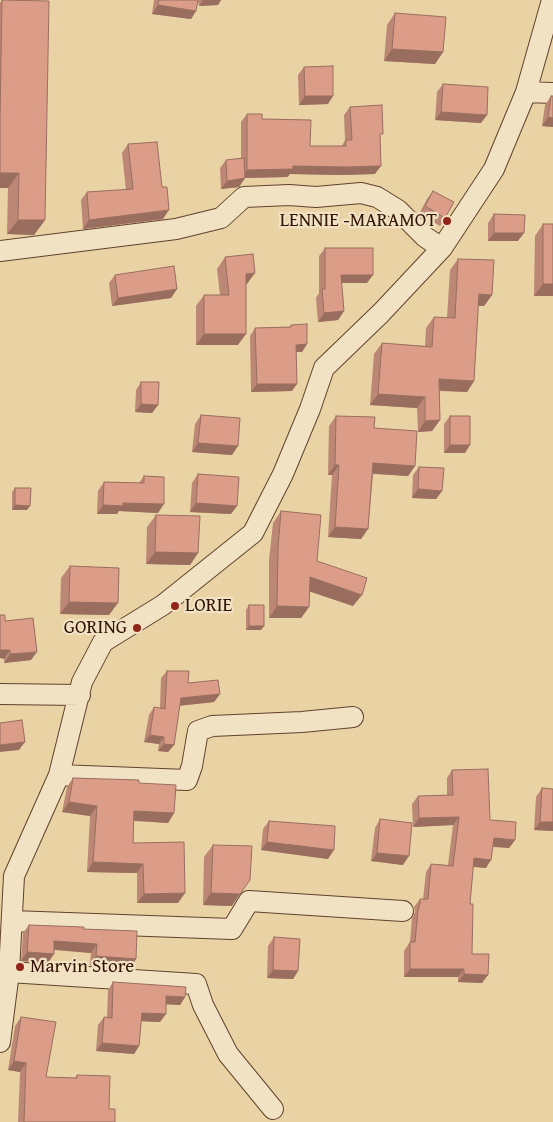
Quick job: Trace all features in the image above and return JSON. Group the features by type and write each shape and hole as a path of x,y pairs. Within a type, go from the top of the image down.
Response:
{"street":[{"path":"0,1042 10,972 14,876 59,775 82,682 103,642 163,605 253,533 284,474 324,368 381,313 442,248 494,169 526,92 552,0"},
{"path":"526,92 553,93"},
{"path":"0,250 176,229 220,218 244,197 289,195 316,197 361,193 377,196 398,210 424,237 442,248"},
{"path":"0,694 80,695"},
{"path":"59,775 187,780 192,766 198,731 212,726 302,722 353,717"},
{"path":"12,921 232,929 249,901 403,911"},
{"path":"10,972 196,984 203,1005 228,1054 273,1109"}],"building":[{"path":"2,0 49,1 45,220 18,220 19,173 0,173"},
{"path":"159,0 198,0 196,11 158,5"},
{"path":"395,13 446,17 443,52 392,49"},
{"path":"333,66 333,96 305,96 304,67"},
{"path":"443,84 488,87 487,115 441,112"},
{"path":"551,96 553,96 553,118 548,117"},
{"path":"382,105 383,134 380,134 381,166 293,166 293,169 247,170 247,114 262,114 262,119 311,120 310,146 346,146 346,140 352,140 350,107"},
{"path":"157,142 162,187 167,187 169,210 89,220 87,192 133,189 128,144"},
{"path":"244,158 245,178 227,181 226,160"},
{"path":"433,191 454,202 445,218 425,206"},
{"path":"494,214 525,215 524,233 494,233"},
{"path":"543,224 553,224 553,284 543,284"},
{"path":"325,248 373,248 373,275 341,275 344,311 324,313 322,289 325,289"},
{"path":"253,254 255,273 246,274 246,334 204,334 204,295 229,295 225,257"},
{"path":"458,259 494,260 492,295 479,294 474,381 439,379 440,420 425,421 425,397 378,394 382,343 432,347 434,317 455,318"},
{"path":"174,266 177,289 118,298 115,275"},
{"path":"307,324 307,344 296,345 297,384 257,384 255,328 291,327 291,325"},
{"path":"141,382 159,382 158,405 141,404"},
{"path":"201,415 240,418 238,446 198,443"},
{"path":"336,416 375,417 374,428 417,431 415,466 373,463 368,529 335,527 339,465 335,465"},
{"path":"450,416 470,416 470,445 450,445"},
{"path":"419,467 444,468 442,491 418,489"},
{"path":"198,474 239,477 237,506 196,503"},
{"path":"144,476 164,477 164,504 123,503 123,506 103,505 104,482 144,483"},
{"path":"15,488 31,488 30,506 15,505"},
{"path":"281,511 321,515 317,561 367,578 362,595 310,577 309,607 277,606"},
{"path":"156,515 200,516 198,553 155,552"},
{"path":"70,566 119,568 118,603 69,602"},
{"path":"249,605 264,605 264,626 249,626"},
{"path":"0,615 5,615 5,621 33,618 37,652 10,654 10,650 0,650"},
{"path":"167,671 189,671 188,683 218,680 220,694 181,698 174,745 164,744 164,737 150,735 154,707 165,709"},
{"path":"22,720 25,742 0,745 0,723"},
{"path":"488,769 490,820 516,822 515,840 494,838 491,860 474,858 470,904 473,904 472,954 489,954 488,975 464,974 464,969 410,969 410,942 415,942 420,899 428,899 431,864 453,866 459,817 419,818 418,796 453,795 452,770"},
{"path":"73,778 139,780 139,783 176,785 174,813 134,811 133,843 184,842 185,893 144,894 143,864 93,862 97,806 69,802"},
{"path":"542,788 553,789 553,822 540,822"},
{"path":"380,819 412,823 409,856 377,853"},
{"path":"269,821 335,826 334,850 267,842"},
{"path":"213,845 252,846 250,880 240,894 211,893"},
{"path":"29,925 137,931 136,959 96,956 97,944 54,941 54,954 27,952"},
{"path":"274,937 300,939 298,971 273,970"},
{"path":"113,982 186,987 185,997 166,996 166,1014 142,1013 139,1046 102,1043 104,1017 112,1018"},
{"path":"21,1017 56,1022 46,1077 77,1078 77,1075 110,1076 109,1109 115,1109 115,1122 24,1122 26,1063 14,1061"}],"place":[{"name":"LENNIE -MARAMOT","path":"447,221"},
{"name":"LORIE","path":"175,606"},
{"name":"GORING","path":"137,628"},
{"name":"Marvin Store","path":"20,967"}]}
